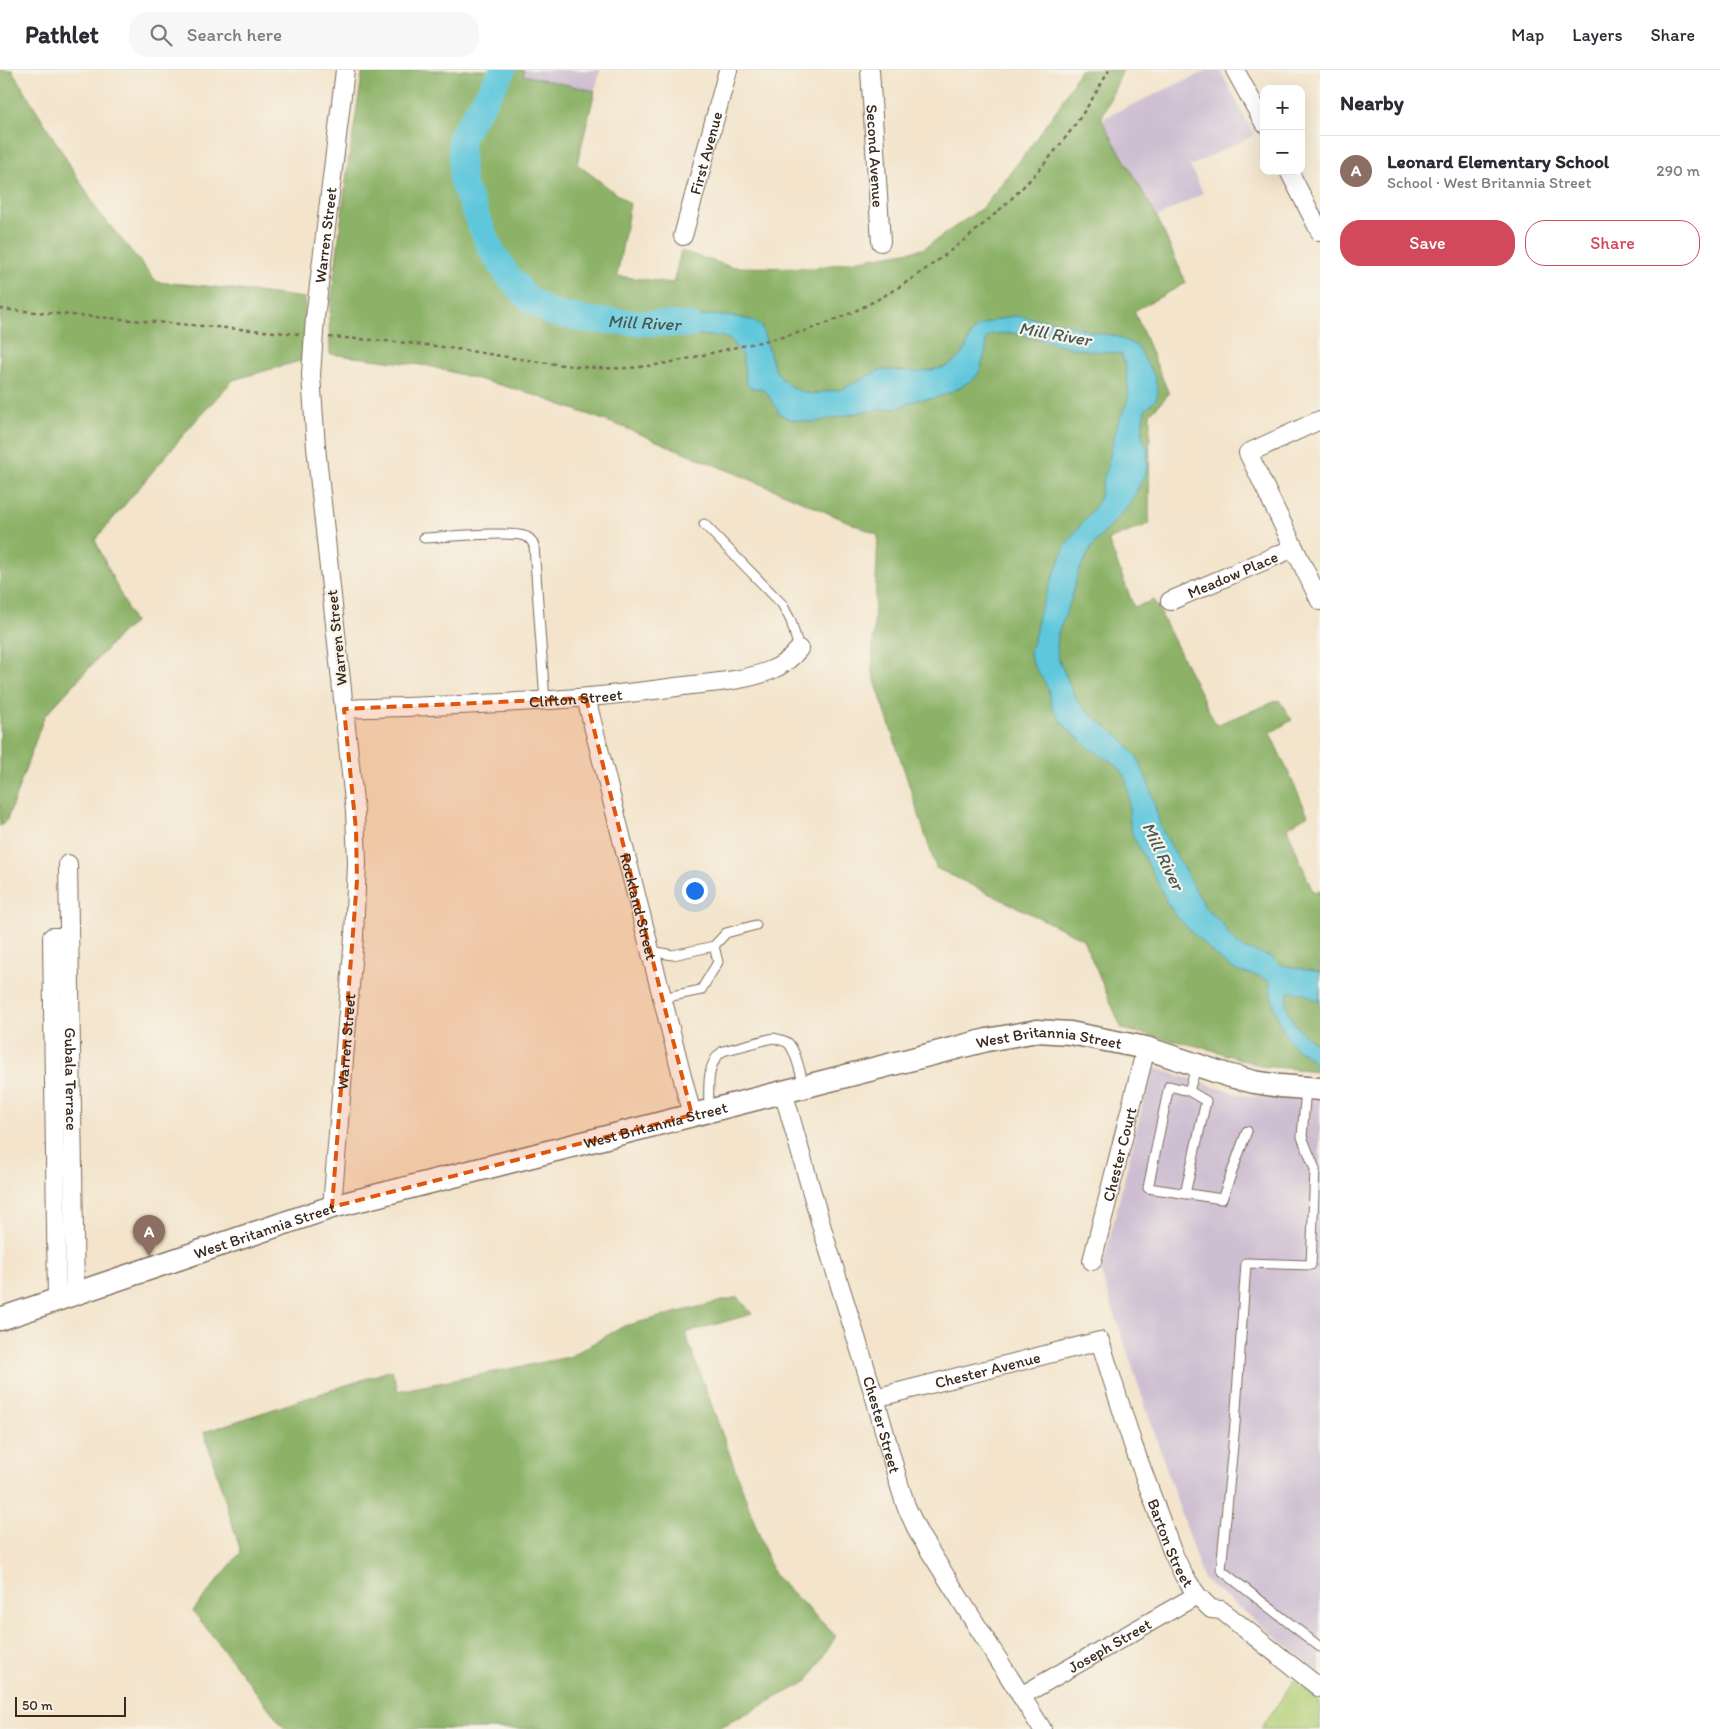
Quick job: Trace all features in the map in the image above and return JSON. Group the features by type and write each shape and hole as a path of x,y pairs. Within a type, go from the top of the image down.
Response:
{"street":[{"name":"Warren Street","path":"332,1207 354,937 357,880 356,830 311,375 313,335 345,70"},
{"name":"First Avenue","path":"683,236 728,70"},
{"name":"Second Avenue","path":"870,70 881,242"},
{"path":"1235,70 1260,116"},
{"path":"1291,175 1320,232"},
{"path":"1320,420 1248,453 1320,601"},
{"name":"Meadow Place","path":"1170,601 1294,548"},
{"name":"Clifton Street","path":"344,709 546,701 656,690 758,674 786,663 799,649"},
{"name":"Rockland Street","path":"586,698 662,998 700,1113"},
{"name":"Gubala Terrace","path":"66,1297 68,864"},
{"name":"Gubala Terrace","path":"66,1297 55,1101 52,937 69,937"},
{"name":"West Britannia Street","path":"0,1319 332,1207 977,1042 1020,1033 1037,1031 1070,1033 1146,1048 1254,1082 1312,1088"},
{"name":"Chester Court","path":"1092,1261 1146,1048"},
{"name":"Chester Street","path":"793,1089 824,1235 875,1398 901,1491 915,1525 1042,1729"},
{"name":"Chester Avenue","path":"875,1398 1100,1341"},
{"name":"Barton Street","path":"1100,1341 1133,1445 1172,1551 1184,1576 1211,1609 1221,1610 1320,1688"},
{"name":"Joseph Street","path":"1021,1696 1198,1595"}],"lane":[{"path":"704,524 782,604 791,621 799,649"},
{"path":"424,538 504,534 530,538 534,546 546,701"},
{"path":"650,951 673,955 714,946 726,933 756,925"},
{"path":"662,998 701,990 718,962 714,946"},
{"path":"700,1113 717,1055 723,1051 773,1038 789,1044 794,1054 793,1089"},
{"path":"1189,1091 1198,1065"},
{"path":"1185,1194 1206,1101 1189,1091 1170,1086 1148,1188 1185,1194 1222,1199 1248,1131"},
{"path":"1312,1088 1302,1137 1315,1169 1310,1265 1246,1263 1235,1424 1221,1570 1320,1646"}],"path":[{"path":"0,309 398,342 571,366 627,368 673,363 786,336 831,322 880,299 924,270 991,219 1050,158 1083,112 1109,70"}],"highlighted area":[{"path":"586,698 692,1115 332,1207 357,880 356,830 344,709"}],"shaded area":[{"path":"524,70 600,70 595,91 523,75"},
{"path":"1208,70 1220,70 1254,135 1190,166 1203,193 1157,217 1101,119"},
{"path":"1152,1067 1241,1095 1320,1101 1320,1672 1203,1579 1101,1273"}],"green space":[{"path":"0,70 12,70 98,211 157,282 305,298 303,360 233,380 197,419 95,540 134,623 122,632 44,717 7,820 0,827"},
{"path":"363,70 524,70 523,75 595,91 577,164 630,204 617,276 673,283 681,251 732,267 814,268 923,249 982,208 1025,154 1060,105 1080,70 1123,70 1101,119 1157,217 1186,283 1134,311 1169,394 1150,414 1149,524 1108,540 1134,607 1154,600 1216,725 1279,700 1292,720 1270,733 1308,815 1287,828 1313,892 1320,890 1320,1071 1261,1066 1206,1048 1122,1029 1083,939 936,868 872,671 878,535 790,496 623,427 526,392 429,366 330,354 329,319 348,165"},
{"path":"738,1297 752,1314 685,1333 774,1575 836,1636 808,1681 717,1729 285,1729 193,1611 241,1552 204,1432 392,1370 398,1391 569,1357 624,1326"},
{"path":"1294,1680 1320,1702 1320,1729 1261,1729"}],"water":[{"path":"712,315 744,318 761,325 775,370 791,387 812,394 843,389 877,371 920,372 946,367 960,357 975,329 986,323 1007,317 1015,316 1060,322 1092,332 1116,336 1137,346 1155,377 1158,393 1156,399 1145,410 1143,420 1142,437 1148,450 1146,472 1130,504 1093,545 1078,573 1071,600 1058,633 1058,658 1077,701 1120,737 1137,757 1149,785 1161,828 1206,909 1223,924 1228,934 1237,943 1246,949 1272,957 1278,963 1286,966 1320,972 1320,1002 1303,993 1289,992 1287,1008 1295,1024 1320,1047 1320,1081 1313,1062 1308,1056 1293,1046 1283,1030 1274,1006 1269,981 1259,976 1239,972 1218,958 1176,916 1167,903 1132,834 1128,787 1123,773 1108,759 1079,739 1059,719 1052,706 1047,687 1034,666 1031,657 1030,651 1038,615 1064,549 1100,497 1116,428 1129,393 1125,363 1121,354 1078,349 1014,333 991,334 986,339 986,351 976,377 946,394 935,398 917,400 896,408 866,411 814,422 801,421 790,419 780,414 767,393 761,389 750,388 747,385 742,355 730,340 721,336 708,336 633,325"}],"waterway":[{"name":"Mill River","path":"503,70 461,137 462,182 491,250 509,277 529,299 551,313 588,320 689,325"}],"place":[{"name":"Leonard Elementary School","path":"149,1256"}]}
